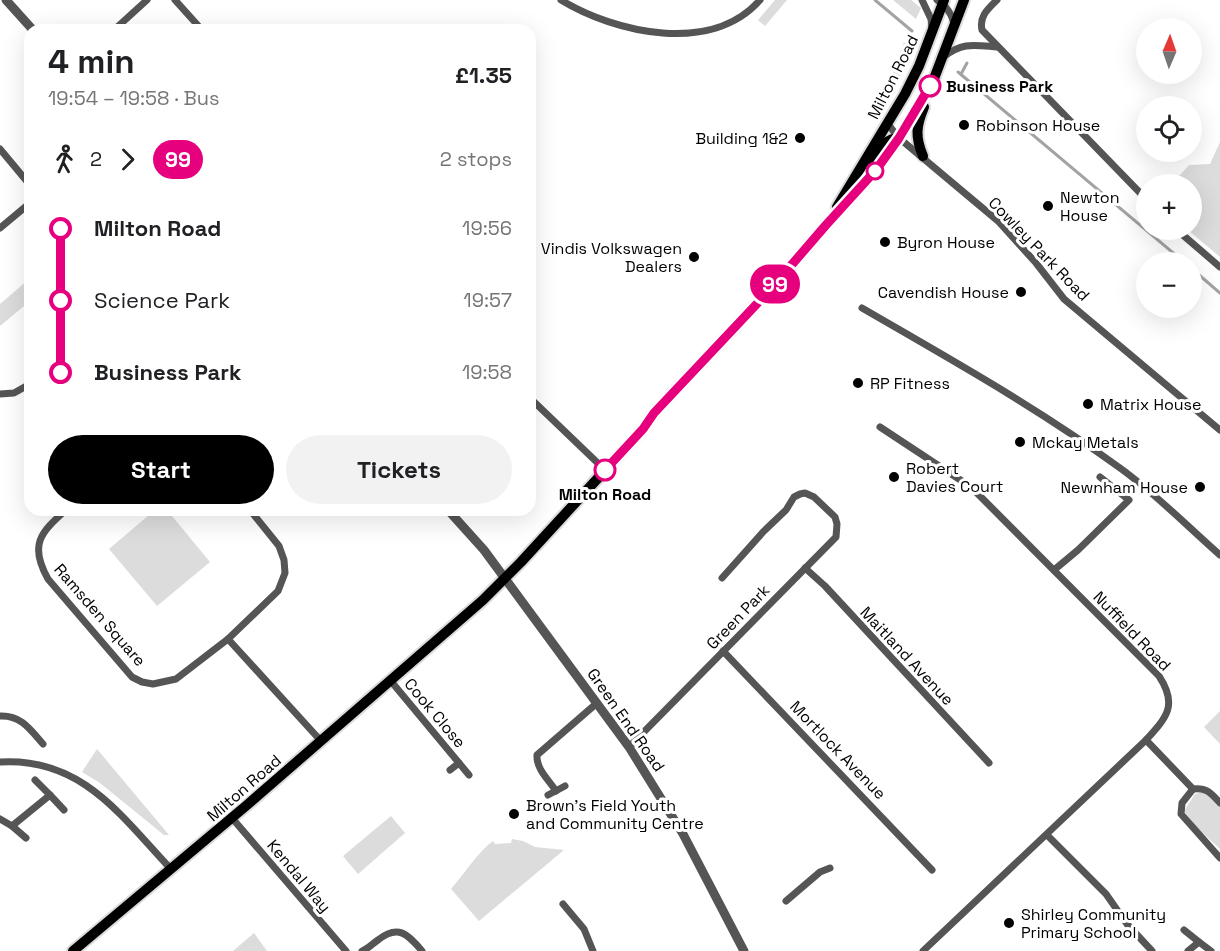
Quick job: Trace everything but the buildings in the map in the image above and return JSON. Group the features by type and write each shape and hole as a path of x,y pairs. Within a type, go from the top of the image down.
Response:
{"main road":[{"name":"Milton Road","path":"73,951 321,741 483,600 504,578 769,291 876,170 899,138 932,84 964,0"},
{"name":"Milton Road","path":"826,225 888,123 919,66 943,1"},
{"path":"923,156 916,139 916,127 932,84"},
{"path":"851,183 863,173 886,142 892,138 899,138"}],"street":[{"path":"6,0 28,24"},
{"path":"121,24 147,0"},
{"path":"175,0 197,24"},
{"path":"561,0 581,11 616,24 669,33 708,31 720,27 745,14 760,0"},
{"path":"922,0 931,19 932,32"},
{"path":"997,0 982,17 980,23 984,34 1136,189"},
{"path":"943,1 951,14 954,26"},
{"path":"943,57 966,45 997,46"},
{"name":"Cowley Park Road","path":"888,123 899,138 998,221 1036,263 1064,299 1220,430"},
{"path":"889,153 900,148 911,147"},
{"path":"0,148 24,178"},
{"path":"0,228 24,208"},
{"path":"1189,240 1220,267"},
{"path":"862,308 1022,401 1121,469 1220,555"},
{"path":"0,394 14,393 24,387"},
{"path":"536,404 605,470"},
{"name":"Nuffield Road","path":"880,426 971,487 1159,676 1168,689 1170,705 1167,716 1146,740 1103,778 1047,835 923,951"},
{"path":"1054,570 1129,500 1100,477"},
{"name":"Green Park","path":"629,747 837,534 835,517 814,497 805,493 794,497 786,510 722,578"},
{"name":"Ramsden Square","path":"59,516 44,530 40,538 39,558 48,579 132,676 142,682 153,684 176,679 228,639 278,591 285,573 284,560 279,546 255,516"},
{"name":"Green End Road","path":"453,516 484,550 629,747 683,834 744,951"},
{"name":"Maitland Avenue","path":"805,568 825,586 989,763"},
{"path":"228,639 321,741"},
{"name":"Mortlock Avenue","path":"723,651 932,870"},
{"name":"Cook Close","path":"390,680 469,775"},
{"path":"556,791 540,769 537,756 597,703"},
{"path":"0,716 15,718 25,723 39,733 43,744"},
{"path":"1146,740 1193,789"},
{"path":"0,762 29,762 49,766 70,775 92,789 117,812 171,869"},
{"name":"Cook Close","path":"450,771 459,763"},
{"path":"35,780 64,810"},
{"path":"548,795 565,786"},
{"path":"1220,803 1208,790 1193,789 1182,803 1180,814 1220,858"},
{"path":"12,826 50,795"},
{"name":"Kendal Way","path":"232,818 346,951"},
{"path":"0,819 26,838"},
{"path":"1047,835 1106,894 1127,924 1152,951"},
{"path":"786,901 820,872 830,868"},
{"path":"563,904 584,929 592,951"},
{"path":"1184,930 1211,951"},
{"path":"362,951 390,932 406,934 422,951"},
{"path":"1188,951 1199,942"}],"shaded area":[{"path":"775,0 787,0 765,26 758,20"},
{"path":"893,0 911,0 921,8 916,19"},
{"path":"904,42 911,55 901,75 894,83 891,78"},
{"path":"1220,142 1220,257 1200,240 1202,240 1202,174 1181,174 1189,165 1210,164"},
{"path":"24,283 24,306 0,326 0,304"},
{"path":"148,516 172,516 210,562 157,606 109,549"},
{"path":"1220,711 1220,744 1204,727"},
{"path":"97,749 169,835 164,835 100,783 82,772"},
{"path":"1204,792 1220,806 1220,849 1196,827 1184,811 1195,794"},
{"path":"391,816 405,833 358,874 343,856"},
{"path":"512,839 535,847 564,850 479,921 451,889 476,857 493,841 495,844 511,843"},
{"path":"254,933 267,951 233,951"}],"waterway":[{"path":"875,0 912,31"},
{"path":"961,74 967,63"},
{"path":"958,72 1172,252"},
{"path":"1202,277 1220,293"}],"bus line":[{"name":"99","path":"605,470 643,429 654,413 769,291 876,170 899,138 930,86"}],"place":[{"name":"Business Park","path":"930,86"},
{"name":"Robinson House","path":"964,125"},
{"name":"Building 1&2","path":"800,138"},
{"name":"Newton House","path":"1048,206"},
{"name":"Byron House","path":"885,242"},
{"name":"Vindis Volkswagen Dealers","path":"694,257"},
{"name":"Cavendish House","path":"1021,292"},
{"name":"RP Fitness","path":"858,383"},
{"name":"Matrix House","path":"1088,404"},
{"name":"Mckay Metals","path":"1020,442"},
{"name":"Milton Road","path":"605,470"},
{"name":"Robert Davies Court","path":"894,477"},
{"name":"Newnham House","path":"1200,487"},
{"name":"Brown's Field Youth and Community Centre","path":"514,814"},
{"name":"Shirley Community Primary School","path":"1009,923"}]}
